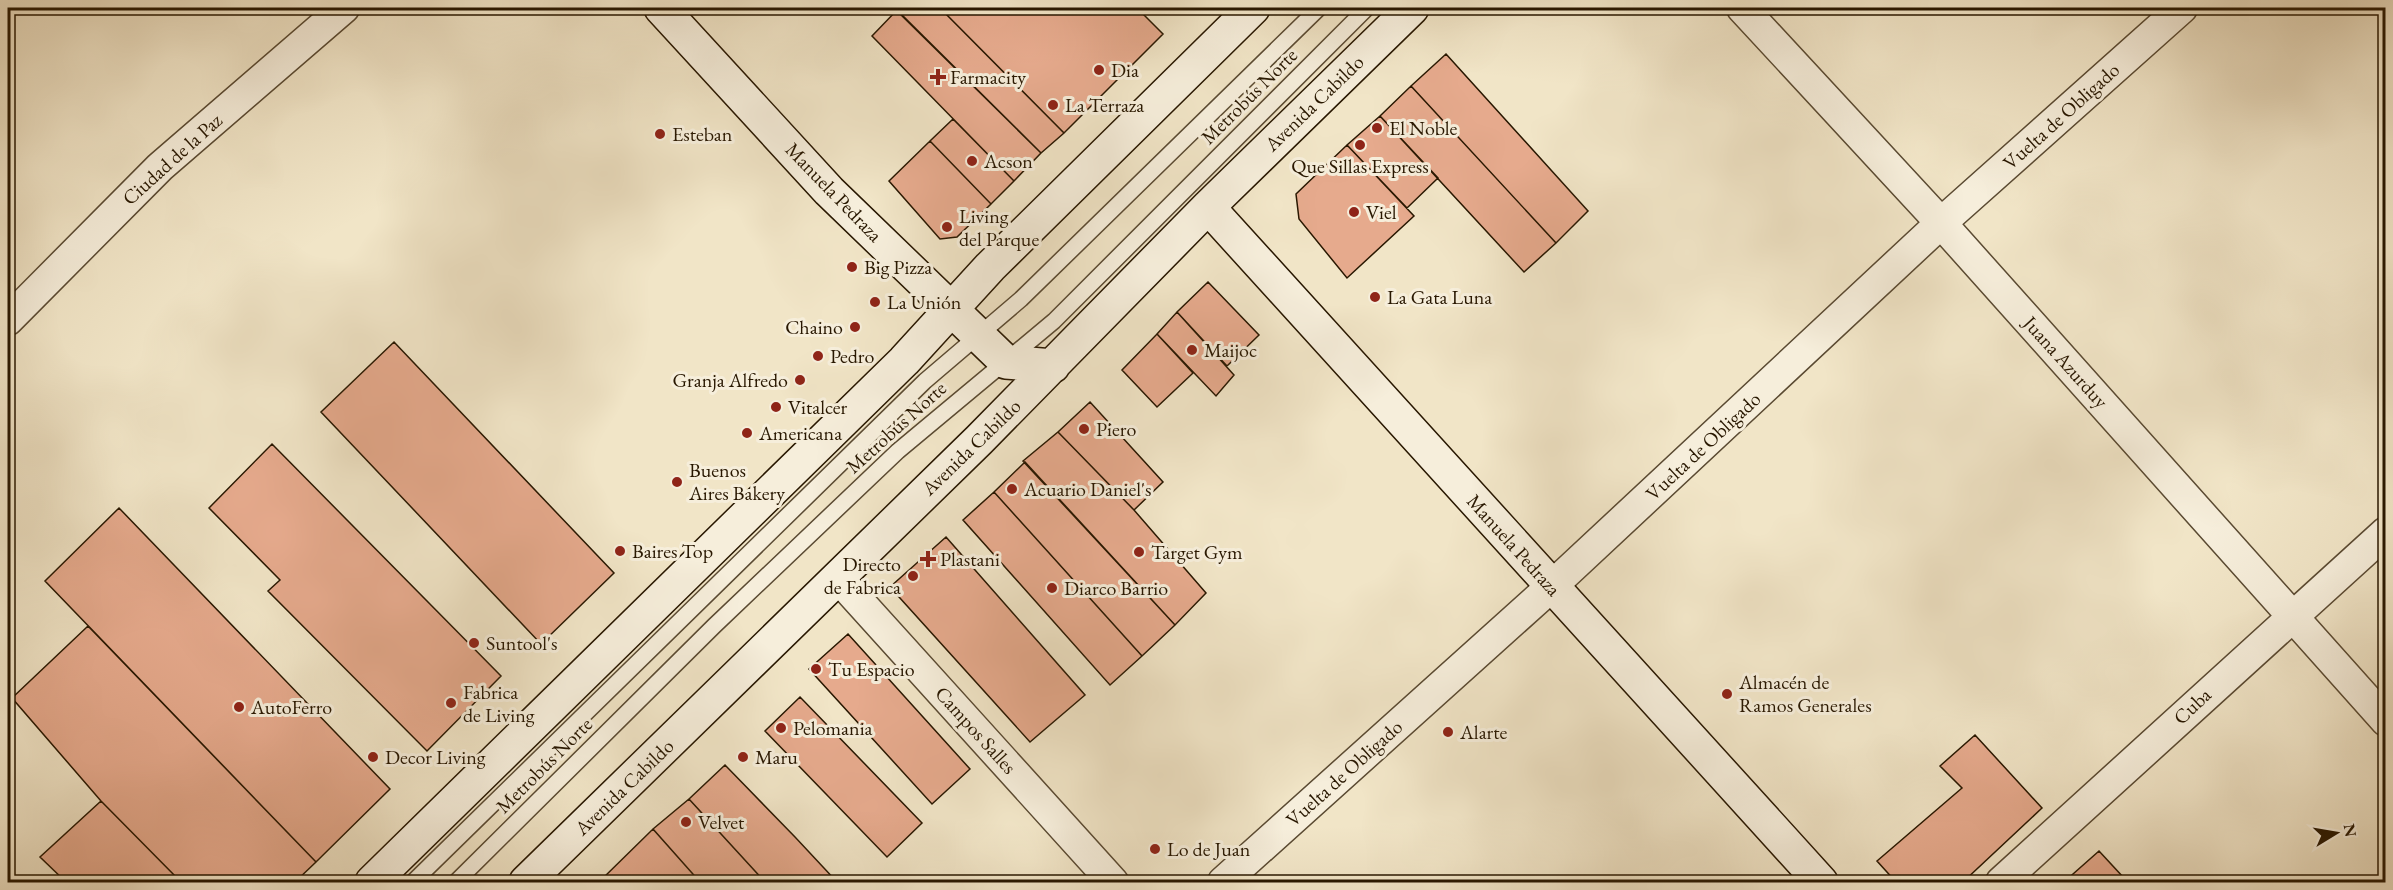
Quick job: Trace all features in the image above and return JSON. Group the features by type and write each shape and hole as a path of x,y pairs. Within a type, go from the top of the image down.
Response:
{"main road":[{"name":"Manuela Pedraza","path":"661,8 829,190 1006,362"},
{"path":"372,882 904,361 990,267 1253,8"},
{"name":"Avenida Cabildo","path":"526,882 1053,366 1208,207 1412,8"},
{"name":"Manuela Pedraza","path":"1208,207 1821,882"},
{"path":"1006,362 1053,366"}],"street":[{"name":"Ciudad de la Paz","path":"8,320 159,167 344,8"},
{"name":"Juana Azurduy","path":"1742,8 1941,224 2385,721"},
{"name":"Vuelta de Obligado","path":"1222,882 1552,586 1941,224 2182,8"},
{"name":"Cuba","path":"2001,882 2385,532"},
{"name":"Campos Salles","path":"838,578 1113,882"}],"lane":[{"name":"Metrobús Norte","path":"413,882 925,381 977,334 1035,287 1319,8"},
{"name":"Metrobús Norte","path":"456,882 714,626 898,451 1054,321 1367,8"}],"building":[{"path":"894,8 940,8 1064,133 1041,153"},
{"path":"940,8 1137,8 1163,34 1064,133"},
{"name":"Farmacity","path":"897,10 1041,153 1014,181 872,36"},
{"path":"1446,54 1588,211 1556,243 1411,86"},
{"path":"1411,86 1556,243 1524,272 1380,116"},
{"path":"1380,116 1438,178 1407,208 1347,145"},
{"name":"Acson","path":"953,119 1014,181 991,204 930,141"},
{"path":"930,141 991,204 957,237 940,239 889,181"},
{"name":"Viel","path":"1347,145 1414,216 1347,278 1299,219 1296,194"},
{"path":"1208,282 1259,335 1227,366 1177,312"},
{"name":"Maijoc","path":"1177,312 1234,375 1216,396 1157,334"},
{"path":"1157,334 1193,373 1157,407 1122,370"},
{"path":"394,342 614,573 541,644 321,412"},
{"path":"1090,402 1163,482 1134,510 1058,432"},
{"name":"Target Gym","path":"1058,432 1134,510 1206,593 1175,625 1023,461"},
{"path":"272,444 501,676 427,751 268,591 280,580 209,508"},
{"path":"1025,462 1175,625 1142,656 994,492"},
{"name":"Diarco Barrio","path":"994,492 1142,656 1110,685 963,520"},
{"name":"AutoFerro","path":"119,508 390,789 316,862 45,581"},
{"path":"946,537 1085,695 1030,742 890,587"},
{"path":"88,626 316,862 295,882 181,882 101,801 12,698"},
{"path":"848,634 970,769 932,804 809,669"},
{"path":"800,697 922,823 887,857 765,731"},
{"path":"1975,735 2042,808 1963,882 1896,882 1877,861 1962,788 1940,766"},
{"path":"725,765 837,882 765,882 689,799"},
{"path":"689,799 765,882 700,882 653,829"},
{"path":"101,801 181,882 66,882 40,857"},
{"path":"653,829 700,882 599,882"},
{"path":"2099,851 2123,877 2116,882 2064,882"}],"place":[{"name":"Dia","path":"1099,70"},
{"name":"Farmacity","path":"938,77"},
{"name":"La Terraza","path":"1053,105"},
{"name":"El Noble","path":"1377,128"},
{"name":"Esteban","path":"660,134"},
{"name":"Que Sillas Express","path":"1360,145"},
{"name":"Acson","path":"972,161"},
{"name":"Viel","path":"1354,212"},
{"name":"Living del Parque","path":"947,227"},
{"name":"Big Pizza","path":"852,267"},
{"name":"La Gata Luna","path":"1375,297"},
{"name":"La Unión","path":"875,302"},
{"name":"Chaino","path":"855,327"},
{"name":"Maijoc","path":"1192,350"},
{"name":"Pedro","path":"818,356"},
{"name":"Granja Alfredo","path":"800,380"},
{"name":"Vitalcer","path":"776,407"},
{"name":"Piero","path":"1084,429"},
{"name":"Americana","path":"747,433"},
{"name":"Buenos Aires Bakery","path":"677,482"},
{"name":"Acuario Daniel's","path":"1012,489"},
{"name":"Baires Top","path":"620,551"},
{"name":"Target Gym","path":"1139,552"},
{"name":"Plastani","path":"928,559"},
{"name":"Directo de Fabrica","path":"913,576"},
{"name":"Diarco Barrio","path":"1052,588"},
{"name":"Suntool's","path":"474,643"},
{"name":"Tu Espacio","path":"816,669"},
{"name":"Almacén de Ramos Generales","path":"1727,694"},
{"name":"Fabrica de Living","path":"451,703"},
{"name":"AutoFerro","path":"239,707"},
{"name":"Pelomania","path":"781,728"},
{"name":"Alarte","path":"1448,732"},
{"name":"Decor Living","path":"373,757"},
{"name":"Maru","path":"743,757"},
{"name":"Velvet","path":"686,822"},
{"name":"Lo de Juan","path":"1155,849"}]}
